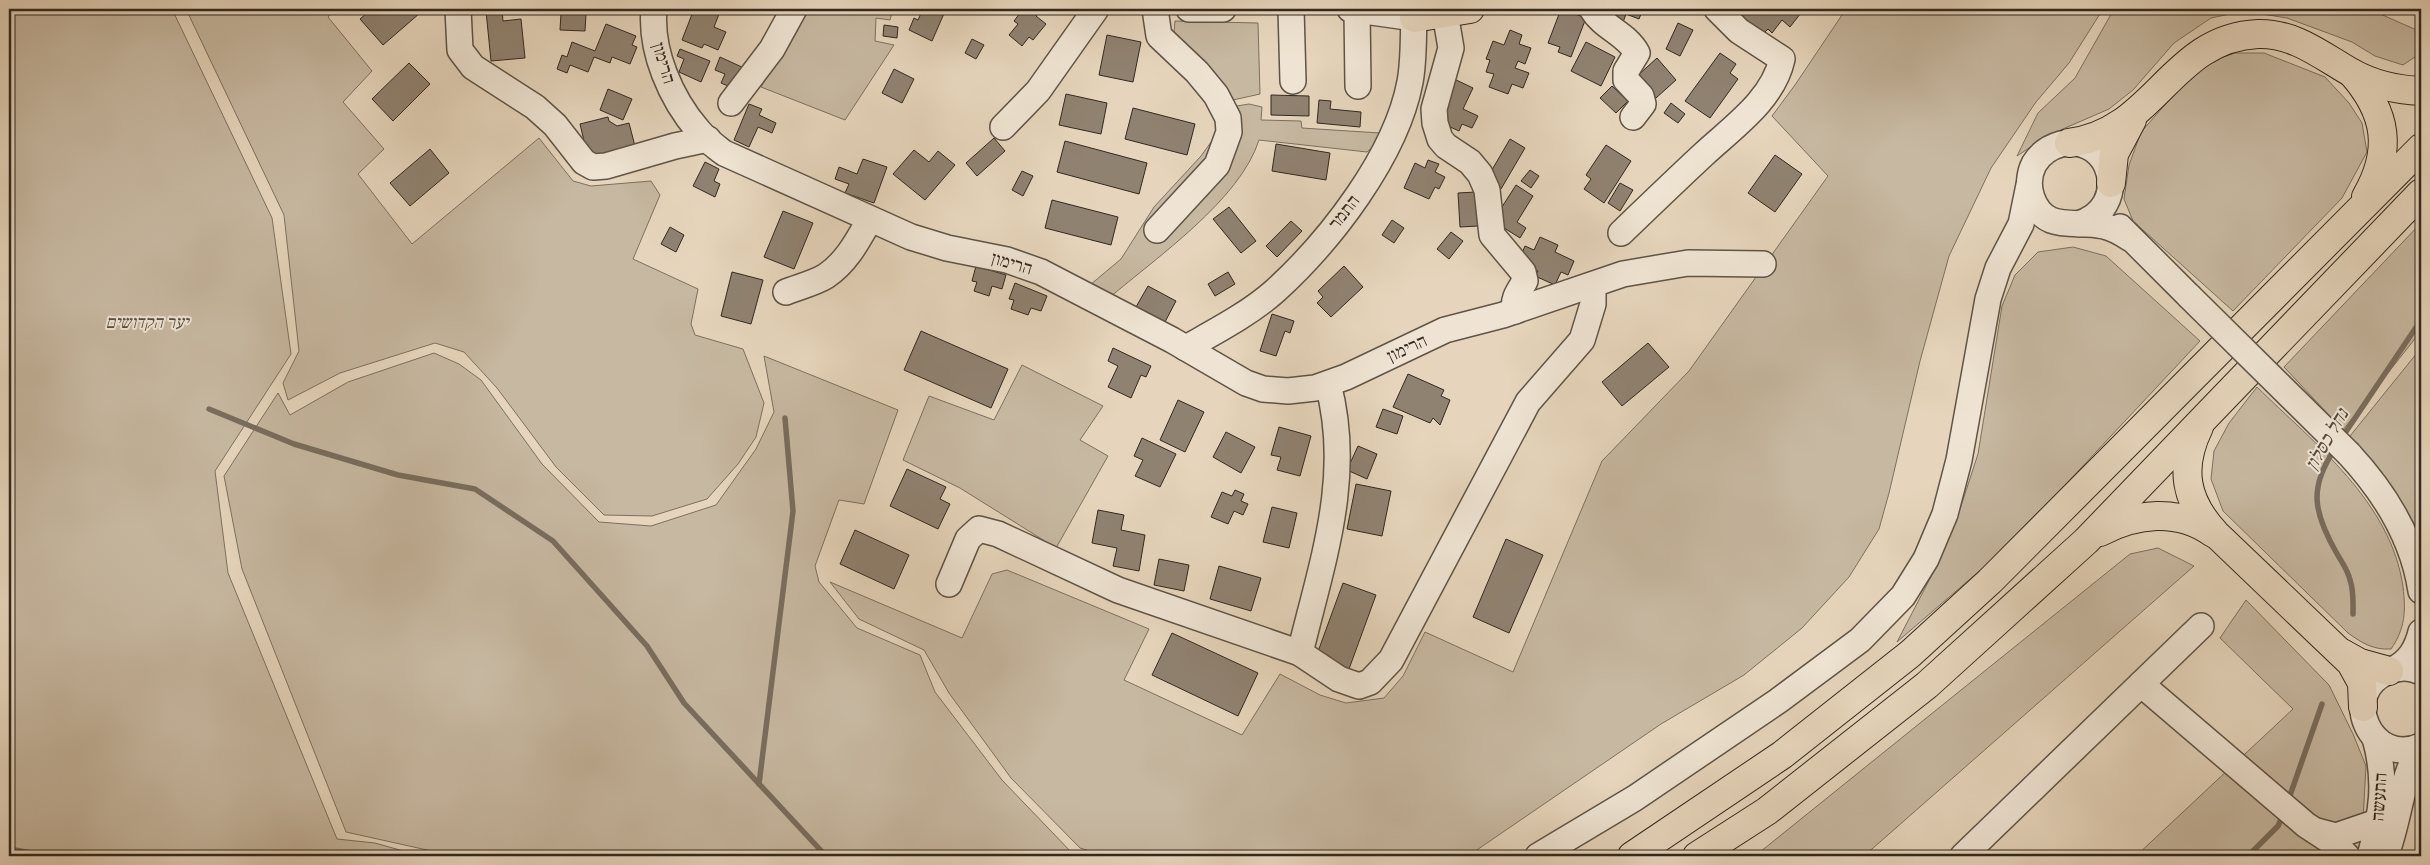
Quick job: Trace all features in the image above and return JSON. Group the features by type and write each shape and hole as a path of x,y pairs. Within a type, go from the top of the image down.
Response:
{"main road":[{"path":"1413,13 1458,11"},
{"path":"2069,143 2092,139 2107,133 2127,120 2144,105 2193,57 2210,46 2243,35 2261,34 2296,41 2314,49 2352,73 2390,87 2421,91"},
{"path":"2349,221 2371,188 2378,172 2383,143 2379,114 2373,100 2352,73"},
{"path":"2111,186 2112,161 2116,147 2131,121 2144,105"},
{"path":"1632,856 1782,755 1910,654 1990,581 2421,148"},
{"path":"1697,856 1767,811 1927,685 2086,541 2421,194"},
{"path":"2203,420 2189,456 2189,491 2198,513 2224,541 2351,663 2360,679 2363,707"},
{"path":"2086,541 2114,525 2128,520 2155,515 2169,516 2196,524 2224,541"},
{"path":"2339,650 2360,663 2392,670"}],"street":[{"path":"458,9 460,50 473,67 535,107 555,125 584,162 593,167 606,166 675,146 708,139"},
{"name":"הרימון","path":"654,9 658,54 677,102 699,132 724,153 911,237 947,248 1008,260 1041,272 1186,348 1246,383 1263,388 1288,391 1315,388 1328,384 1445,330 1467,326 1515,311 1623,274 1688,263 1763,264"},
{"path":"731,102 772,49 794,9"},
{"path":"1003,127 1038,91 1096,9"},
{"path":"1154,9 1159,36 1197,72 1216,95 1228,118 1229,132 1217,165 1157,230"},
{"path":"1189,9 1223,9"},
{"path":"1291,9 1293,81"},
{"path":"1358,86 1353,9 1413,13"},
{"path":"1592,9 1598,20 1634,46 1638,53 1626,71 1626,80 1640,96 1643,104 1633,117"},
{"path":"1621,233 1736,127 1760,102 1779,71 1782,59 1739,31 1718,9"},
{"path":"1458,11 1451,48 1434,109 1435,123 1440,138 1446,146 1470,162 1480,174 1487,190 1492,235 1523,272 1525,281 1517,293 1514,304 1515,311"},
{"name":"התמר","path":"1186,348 1232,322 1274,292 1310,256 1365,186 1388,145 1402,113 1410,82 1413,13"},
{"path":"1538,856 1642,793 1778,701 1860,640 1903,596 1926,559 1945,514 1959,460 1988,299 1995,276 2023,219 2031,172 2041,155 2057,145 2069,143 2088,147 2099,155 2109,170 2113,214 2120,228 2349,454 2374,483 2398,521 2416,563 2421,590"},
{"path":"2029,185 2034,203 2042,213 2052,220 2071,224 2105,226 2131,239"},
{"path":"2010,246 2018,237 2030,231 2090,220 2107,202 2111,186"},
{"path":"786,292 825,276 838,266 852,250 870,219"},
{"path":"949,584 968,539 979,529 998,534 1118,590 1300,653 1339,679 1358,686 1370,682 1391,660 1528,402 1582,340 1593,304 1593,285"},
{"path":"1300,653 1332,528 1339,445 1335,409 1328,384"},
{"path":"1963,856 2201,626"},
{"path":"2363,707 2365,695 2371,685 2406,662 2413,653 2421,632"},
{"path":"2392,670 2406,668 2421,672"},
{"path":"2141,684 2306,825 2335,844 2347,856"},
{"name":"התעשה","path":"2363,707 2366,724 2375,738 2383,769 2380,821 2370,856"},
{"path":"2375,738 2386,746 2398,749 2421,747"},
{"path":"2385,856 2397,823 2410,768 2421,747"},
{"path":"2306,825 2319,833 2336,836 2380,821"}],"green space":[{"name":"יער הקדושים","path":"9,9 172,9 272,218 291,354 215,471 228,573 337,839 375,843 421,856 9,856"},
{"path":"186,9 336,9 328,17 372,71 343,102 384,149 358,174 412,244 539,138 573,181 591,186 651,181 660,195 633,259 698,289 691,324 695,335 743,349 764,403 756,437 738,464 707,499 652,516 604,515 556,467 497,388 464,352 435,343 340,373 288,400 283,383 299,351 284,215"},
{"path":"809,9 893,9 890,20 876,18 875,41 894,45 845,120 761,87"},
{"path":"1846,9 2103,9 2069,63 2036,102 1991,168 1949,256 1920,361 1879,529 1849,577 1802,628 1744,675 1661,724 1468,856 1105,856 1080,848 1011,778 949,693 924,650 859,619 830,582 962,638 992,574 1007,570 1149,629 1124,680 1242,735 1280,674 1320,695 1346,703 1384,698 1403,676 1425,632 1513,672 1602,461 1689,371 1828,176 1772,116"},
{"path":"2114,9 2369,9 2421,32 2421,53 2403,65 2375,56 2352,42 2287,18 2244,11 2211,18 2174,43 2133,90 2109,109 2049,135 2017,156 2038,113 2075,78"},
{"path":"1175,21 1258,23 1260,94 1233,100 1228,91 1174,32"},
{"path":"2231,53 2264,53 2325,77 2349,103 2362,123 2367,152 2342,198 2233,311 2133,221 2124,199 2129,165 2141,132 2178,90 2199,70"},
{"path":"1249,104 1262,107 1261,120 1301,121 1302,128 1380,133 1374,146 1367,152 1259,140 1249,162 1234,184 1216,206 1173,246 1109,298 1090,285 1121,259 1154,207 1201,156 1237,106"},
{"path":"2421,223 2421,331 2343,430 2284,367"},
{"path":"2073,247 2106,256 2200,341 2006,548 1897,642 1935,569 1961,506 1978,454 2002,306 2015,275 2038,252"},
{"path":"2421,348 2421,536 2392,486 2350,436"},
{"path":"434,353 459,364 481,380 542,464 599,522 651,526 716,505 756,449 774,412 764,356 898,410 864,504 839,500 815,566 819,582 857,628 920,655 935,692 1002,780 1072,853 1082,856 454,856 346,832 242,569 224,476 278,393 290,415 348,382"},
{"path":"1022,365 1103,406 1080,440 1108,456 1056,548 960,488 903,460 929,396 994,420"},
{"path":"2257,387 2326,453 2347,476 2367,501 2383,528 2396,556 2404,596 2402,627 2391,649 2368,645 2348,633 2223,511 2211,479 2214,451 2229,423"},
{"path":"2158,548 2194,566 1864,856 1755,856 2130,554"},
{"path":"2246,600 2329,685 2366,766 2363,820 2348,856 2136,856 2293,709 2220,638"}],"building":[{"path":"372,9 416,9 420,13 383,45 360,19"},
{"path":"502,9 503,21 521,19 525,58 491,61 486,11"},
{"path":"694,9 721,9 714,27 726,32 718,50 704,44 702,48 682,40"},
{"path":"923,9 946,9 932,41 909,30 914,18 918,20"},
{"path":"1023,9 1040,9 1036,16 1046,24 1033,40 1029,37 1022,46 1009,35 1018,24 1014,21"},
{"path":"1561,9 1586,18 1571,57 1558,52 1560,47 1548,43"},
{"path":"1609,9 1643,9 1639,19 1626,14 1622,25 1605,18"},
{"path":"1745,9 1804,9 1790,27 1782,20 1772,33 1768,29 1762,35 1739,17"},
{"path":"561,13 586,14 585,31 560,30"},
{"path":"1678,23 1693,30 1680,56 1666,49"},
{"path":"606,24 636,36 632,45 637,47 630,64 612,57 610,63 594,57 588,72 570,65 567,73 557,69 562,55 567,57 572,42 595,51"},
{"path":"884,25 898,27 897,38 883,36"},
{"path":"1510,30 1522,35 1519,44 1531,48 1525,64 1518,61 1515,68 1529,73 1523,88 1512,84 1508,94 1489,87 1494,74 1486,72 1490,60 1486,59 1493,41 1504,45"},
{"path":"1107,35 1141,42 1133,82 1099,75"},
{"path":"972,39 984,45 976,59 965,53"},
{"path":"1586,42 1615,57 1601,86 1571,71"},
{"path":"680,49 710,61 701,82 679,72 684,59 677,56"},
{"path":"1720,53 1736,64 1730,73 1738,79 1710,118 1685,101"},
{"path":"720,57 744,68 735,89 721,83 725,74 715,70"},
{"path":"1657,58 1676,80 1656,98 1636,77"},
{"path":"409,63 430,84 393,121 372,99"},
{"path":"894,69 914,79 902,103 882,93"},
{"path":"1450,77 1473,88 1463,109 1478,116 1472,128 1462,124 1459,131 1439,122"},
{"path":"1612,86 1628,101 1616,113 1600,98"},
{"path":"608,89 632,99 623,120 600,110"},
{"path":"1066,94 1107,103 1101,134 1059,125"},
{"path":"1271,95 1309,96 1309,116 1271,115"},
{"path":"1319,100 1331,101 1330,109 1361,112 1360,127 1317,123"},
{"path":"1671,103 1685,114 1678,123 1664,113"},
{"path":"749,104 762,109 759,115 776,123 772,133 758,127 749,147 734,140"},
{"path":"1133,108 1195,124 1187,155 1125,139"},
{"path":"608,117 609,121 617,126 629,123 636,150 589,162 580,124"},
{"path":"994,138 1005,151 977,176 966,163"},
{"path":"1510,139 1525,148 1501,189 1486,180"},
{"path":"1065,141 1147,163 1139,194 1057,172"},
{"path":"1276,144 1330,153 1326,180 1272,171"},
{"path":"1606,145 1631,161 1604,203 1584,189 1591,179 1586,175"},
{"path":"430,149 449,173 410,206 390,183"},
{"path":"914,150 929,162 938,151 955,165 925,200 893,174"},
{"path":"1775,155 1802,174 1775,212 1748,193"},
{"path":"863,159 887,167 874,203 845,193 849,184 835,179 839,167 857,174"},
{"path":"1428,160 1439,164 1435,172 1445,177 1439,189 1435,187 1429,199 1404,188 1415,163 1425,168"},
{"path":"705,162 719,169 714,181 720,184 715,197 693,186"},
{"path":"1530,170 1539,176 1531,188 1521,181"},
{"path":"1022,171 1033,176 1023,196 1012,190"},
{"path":"1620,183 1633,190 1620,211 1608,203"},
{"path":"1516,185 1533,196 1517,222 1526,228 1520,238 1493,221"},
{"path":"1476,192 1478,226 1460,227 1458,193"},
{"path":"1052,200 1118,217 1111,245 1045,228"},
{"path":"1229,207 1256,241 1241,253 1213,219"},
{"path":"783,211 813,223 794,269 764,257"},
{"path":"1392,220 1404,228 1394,243 1382,235"},
{"path":"1291,221 1302,231 1277,257 1266,246"},
{"path":"670,227 684,235 676,252 661,244"},
{"path":"1451,232 1463,241 1449,259 1437,249"},
{"path":"1540,237 1558,245 1555,252 1574,261 1568,275 1561,272 1555,285 1535,276 1538,271 1518,262 1525,246 1534,250"},
{"path":"976,266 1006,275 1002,289 992,286 989,296 974,291 977,282 972,281"},
{"path":"1344,266 1363,287 1331,317 1317,303 1323,297 1318,291"},
{"path":"732,272 763,280 751,324 721,316"},
{"path":"1228,272 1235,284 1215,296 1208,284"},
{"path":"1015,283 1047,296 1041,311 1031,308 1028,315 1011,309 1014,300 1009,299"},
{"path":"1148,286 1176,301 1165,322 1136,307"},
{"path":"1272,314 1294,321 1290,333 1285,331 1276,356 1260,351"},
{"path":"921,331 1008,369 991,408 904,370"},
{"path":"1648,343 1669,367 1622,406 1602,382"},
{"path":"1113,348 1151,366 1146,377 1141,375 1131,398 1108,387 1118,366 1108,361"},
{"path":"1408,374 1444,390 1441,396 1450,400 1440,425 1433,418 1430,423 1393,407"},
{"path":"1178,400 1204,412 1185,452 1160,440"},
{"path":"1383,409 1403,416 1397,434 1376,427"},
{"path":"1279,427 1311,436 1300,476 1277,470 1281,457 1271,455"},
{"path":"1226,432 1255,447 1241,473 1213,457"},
{"path":"1142,438 1176,454 1160,487 1135,476 1143,460 1134,456"},
{"path":"1358,446 1377,454 1367,479 1347,470"},
{"path":"907,469 946,487 940,499 950,504 938,529 890,506"},
{"path":"1356,484 1391,491 1382,536 1347,529"},
{"path":"1235,490 1244,494 1241,501 1248,504 1243,515 1234,511 1228,524 1211,517 1222,492 1232,496"},
{"path":"1272,507 1297,513 1289,548 1263,542"},
{"path":"1098,510 1124,515 1121,530 1145,535 1139,571 1113,566 1117,548 1092,543"},
{"path":"855,530 909,555 894,589 840,564"},
{"path":"1506,539 1543,555 1509,633 1473,617"},
{"path":"1159,559 1189,565 1184,591 1154,585"},
{"path":"1219,566 1261,578 1251,611 1210,599"},
{"path":"1343,583 1376,595 1349,669 1316,657"},
{"path":"1172,633 1258,673 1238,716 1152,675"}],"waterway":[{"name":"נחל כסלון","path":"2341,439 2421,320"},
{"path":"209,409 294,444 398,475 475,489 553,541 647,646 684,703 826,856"},
{"path":"759,784 793,511 785,418"},
{"name":"נחל כסלון","path":"2335,449 2326,463 2321,476 2317,500 2323,525 2349,576 2353,593 2353,614"},
{"name":"נחל כסלון","path":"2288,801 2322,704"},
{"name":"נחל כסלון","path":"2248,856 2278,826 2283,815"},
{"path":"9,849 48,856"}]}
